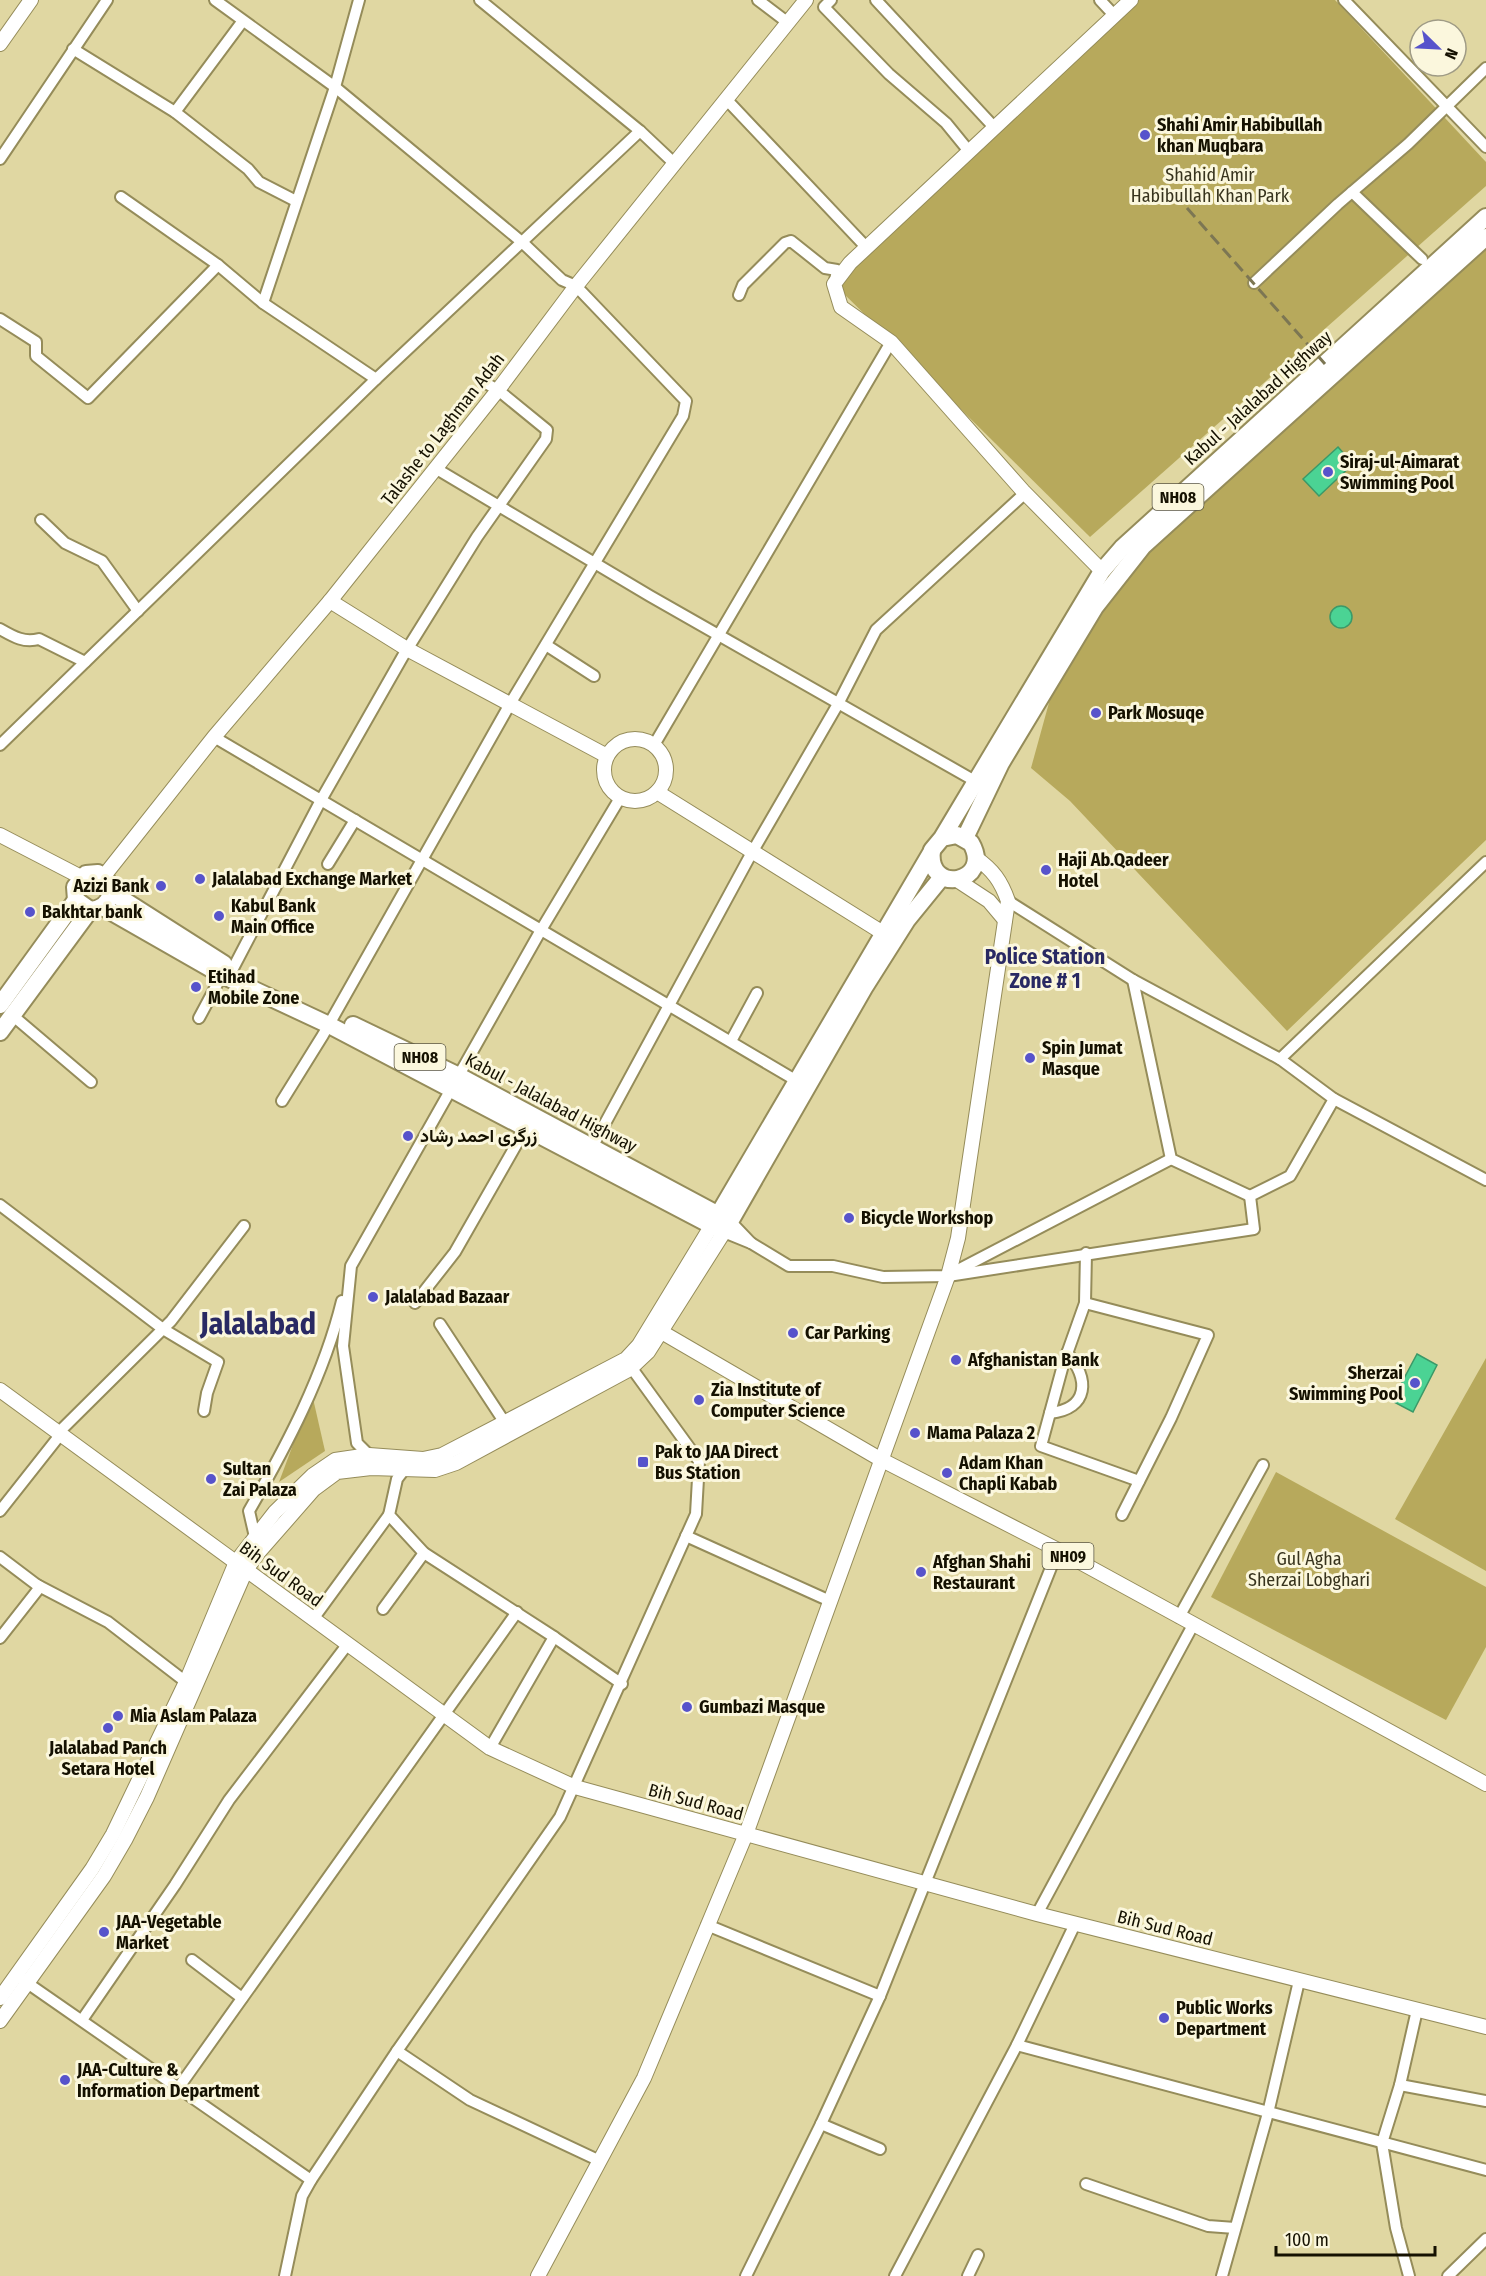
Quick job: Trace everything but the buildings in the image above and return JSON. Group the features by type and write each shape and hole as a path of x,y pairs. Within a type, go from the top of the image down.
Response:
{"highway":[{"name":"Kabul - Jalalabad Highway","path":"90,906 227,974 331,1021 456,1082 721,1223 797,1081 883,933 1102,571 1122,548 1486,217"},
{"name":"Kabul - Jalalabad Highway","path":"965,838 1001,763 1095,607 1143,546 1486,237"},
{"path":"721,1223 907,920 950,878 971,872 976,858 975,850 965,838 957,835 937,844 933,866 950,878"},
{"path":"0,1032 5,1000 90,906 111,892 110,885 104,876 92,873 81,877 75,887 90,906"},
{"name":"Kabul - Jalalabad Highway","path":"111,892 227,974"},
{"name":"Kabul - Jalalabad Highway","path":"456,1082 522,1125 589,1152"}],"main road":[{"path":"0,44 31,0"},
{"name":"Talashe to Laghman Adah","path":"104,876 214,737 330,601 498,390 576,286 806,0"},
{"path":"1102,571 1023,491 891,342 841,307 834,284 850,264 993,126 1131,0"},
{"path":"330,601 407,649 607,756"},
{"path":"633,739 654,745 665,765 665,776 657,792 640,801 620,798 605,780 604,768 607,756 613,748 633,739"},
{"path":"657,792 883,933"},
{"path":"0,835 81,877"},
{"path":"538,2276 644,2078 746,1834 948,1276 958,1238 1008,902 1001,882 990,868 976,858"},
{"path":"950,878 989,901 1005,920"},
{"path":"22,1979 113,1834 255,1537 275,1512 324,1465 346,1457 404,1470 435,1470 456,1463 648,1352 656,1329 721,1223"},
{"name":"NH09","path":"656,1329 880,1460 1058,1550 1486,1784"},
{"path":"0,2021 4,1997 22,1979 104,1876 125,1840 147,1797 241,1566 282,1523 324,1480 337,1472 370,1461 423,1459 442,1455 628,1364"},
{"name":"Bih Sud Road","path":"0,1390 490,1748 575,1787 1037,1914 1486,2027"}],"street":[{"path":"0,159 107,0"},
{"path":"215,0 242,22 335,87 523,243 562,280 576,286 686,400 684,416 510,704 331,1021 282,1101"},
{"path":"262,303 335,87 359,0"},
{"path":"758,0 787,22"},
{"path":"831,0 824,7 889,74 946,123 968,150"},
{"path":"876,0 993,126"},
{"path":"1100,0 1114,15"},
{"path":"1344,0 1486,147"},
{"path":"486,2 640,131 675,164"},
{"path":"175,112 242,22"},
{"path":"73,49 175,112 248,170 259,182 296,201"},
{"path":"1254,283 1486,68"},
{"path":"726,99 867,248"},
{"path":"0,745 376,379 640,131"},
{"path":"1352,192 1422,259"},
{"path":"121,197 218,265 262,303 376,379"},
{"path":"739,295 743,285 785,243 790,241 825,268 837,270 834,284"},
{"path":"0,319 36,342 36,356 88,398 218,265"},
{"path":"654,745 717,634 891,342"},
{"path":"199,1018 227,974 321,800 407,649 546,439 547,430 498,390 482,381"},
{"path":"435,468 717,634 975,781"},
{"path":"589,1152 753,852 838,704 876,630 1023,495 1023,491"},
{"path":"41,520 65,543 102,561 138,611"},
{"path":"0,629 27,642 39,639 85,662"},
{"path":"546,645 594,676"},
{"path":"214,737 797,1081"},
{"path":"255,1537 249,1511 279,1458 327,1353 351,1266 541,930 620,798"},
{"path":"328,864 355,820"},
{"path":"1280,1059 1486,862"},
{"path":"1008,902 1133,980 1280,1059 1334,1099 1486,1180"},
{"path":"1133,980 1171,1159"},
{"path":"731,1041 757,993"},
{"path":"5,1000 91,1082"},
{"path":"1250,1196 1290,1176 1334,1099"},
{"path":"415,1303 455,1252 496,1184 520,1138 522,1125"},
{"path":"948,1276 1171,1159"},
{"path":"1171,1159 1250,1196"},
{"path":"721,1223 789,1266 833,1266 883,1276 948,1276 1254,1229 1250,1196"},
{"path":"0,1205 163,1329 218,1362 204,1411"},
{"path":"0,1511 60,1435 57,1433 163,1329 244,1226"},
{"path":"1086,1253 1084,1303 1067,1353 1041,1446 1139,1481"},
{"path":"351,1266 343,1346 357,1443 370,1461"},
{"path":"1084,1303 1208,1335 1172,1418 1122,1515"},
{"path":"440,1324 505,1423"},
{"path":"1050,1413 1070,1407 1082,1389 1083,1375 1067,1353"},
{"path":"285,2276 302,2196 311,2180 397,2050 560,1817 622,1684 696,1514 699,1461 628,1364"},
{"path":"1179,1617 1263,1465"},
{"path":"313,1619 389,1515 397,1479 404,1470"},
{"path":"389,1515 423,1552 517,1612 622,1684"},
{"path":"687,1536 830,1601"},
{"path":"746,2276 822,2124 880,1996 923,1891 923,1883 935,1861 1058,1550"},
{"path":"383,1609 423,1552"},
{"path":"0,1557 37,1585 108,1622 186,1682"},
{"path":"2,1632 40,1587 37,1585"},
{"path":"179,2087 517,1612"},
{"path":"1037,1914 1193,1625"},
{"path":"490,1748 554,1637"},
{"path":"82,2020 175,1885 229,1800 347,1645"},
{"path":"895,2276 1017,2045 1075,1924"},
{"path":"707,1925 880,1996"},
{"path":"192,1960 242,1998"},
{"path":"22,1979 311,2180"},
{"path":"1222,2276 1268,2113 1299,1981"},
{"path":"1409,2276 1396,2228 1382,2143 1400,2085 1417,2010"},
{"path":"1017,2045 1486,2170"},
{"path":"397,2050 470,2100 600,2161"},
{"path":"1400,2085 1486,2101"},
{"path":"822,2124 880,2149"},
{"path":"1086,2184 1208,2226 1235,2228"},
{"path":"1448,2276 1486,2239"},
{"path":"968,2276 978,2255"}],"green space":[{"name":"Shahid Amir Habibullah Khan Park","path":"1139,0 1335,0 1486,162 1486,186 1090,537 836,286"},
{"path":"1486,250 1486,840 1287,1031 1070,801 1031,768 1055,681 1092,623 1154,544"},
{"path":"1486,1358 1486,1571 1395,1519"},
{"path":"312,1394 325,1451 279,1482"},
{"name":"Gul Agha Sherzai Lobghari","path":"1276,1472 1486,1587 1486,1647 1446,1720 1211,1597"}],"shaded area":[{"name":"Siraj-ul-Aimarat Swimming Pool","path":"1338,447 1353,464 1319,496 1303,479"},
{"path":"1341,606 1349,609 1352,617 1349,625 1341,628 1333,625 1330,617 1333,609"},
{"name":"Sherzai Swimming Pool","path":"1417,1354 1437,1365 1413,1412 1392,1401"}],"railway":[{"path":"1187,208 1325,364"}],"place":[{"name":"Shahi Amir Habibullah khan Muqbara","path":"1145,135"},
{"name":"Siraj-ul-Aimarat Swimming Pool","path":"1328,472"},
{"name":"Park Mosuqe","path":"1096,713"},
{"name":"Haji Ab.Qadeer Hotel","path":"1046,870"},
{"name":"Jalalabad Exchange Market","path":"200,879"},
{"name":"Azizi Bank","path":"161,886"},
{"name":"Bakhtar bank","path":"30,912"},
{"name":"Kabul Bank Main Office","path":"219,916"},
{"name":"Etihad Mobile Zone","path":"196,987"},
{"name":"Spin Jumat Masque","path":"1030,1058"},
{"name":"زرگری احمد رشاد","path":"408,1136"},
{"name":"Bicycle Workshop","path":"849,1218"},
{"name":"Jalalabad Bazaar","path":"373,1297"},
{"name":"Car Parking","path":"793,1333"},
{"name":"Afghanistan Bank","path":"956,1360"},
{"name":"Sherzai Swimming Pool","path":"1415,1383"},
{"name":"Zia Institute of Computer Science","path":"699,1400"},
{"name":"Mama Palaza 2","path":"915,1433"},
{"name":"Pak to JAA Direct Bus Station","path":"643,1462"},
{"name":"Adam Khan Chapli Kabab","path":"947,1473"},
{"name":"Sultan Zai Palaza","path":"211,1479"},
{"name":"Afghan Shahi Restaurant","path":"921,1572"},
{"name":"Gumbazi Masque","path":"687,1707"},
{"name":"Mia Aslam Palaza","path":"118,1716"},
{"name":"Jalalabad Panch Setara Hotel","path":"108,1728"},
{"name":"JAA-Vegetable Market","path":"104,1932"},
{"name":"Public Works Department","path":"1164,2018"},
{"name":"JAA-Culture & Information Department","path":"65,2080"}],"district":[{"name":"Police Station Zone # 1","path":"1045,969"},
{"name":"Jalalabad","path":"258,1324"}]}
